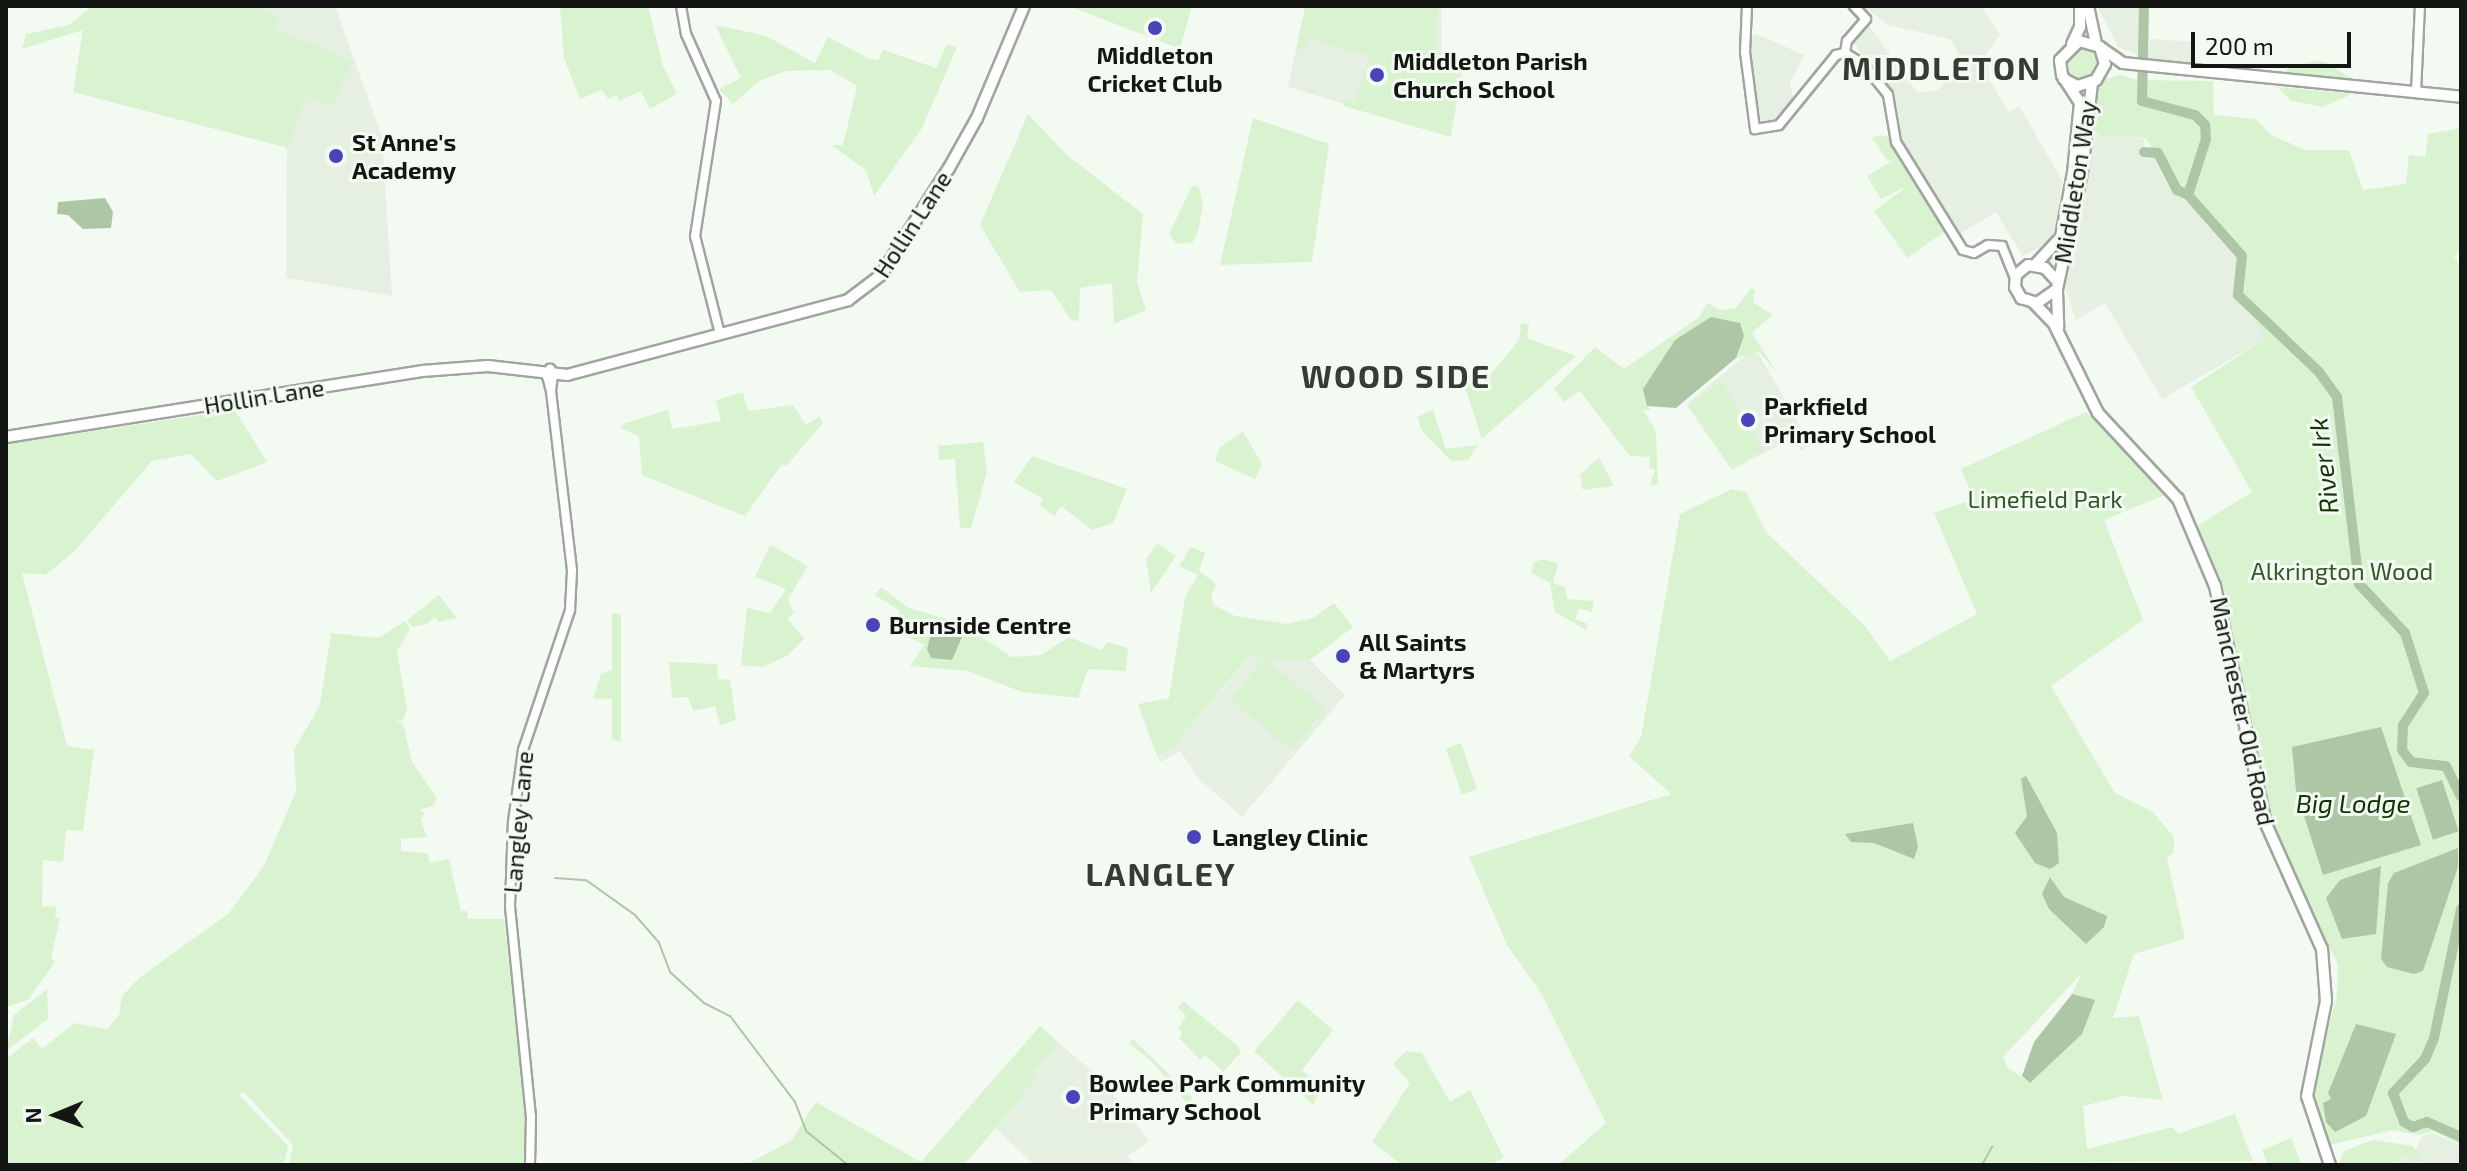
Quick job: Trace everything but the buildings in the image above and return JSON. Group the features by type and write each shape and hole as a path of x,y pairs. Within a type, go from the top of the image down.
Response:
{"main road":[{"name":"Hollin Lane","path":"6,437 422,371 488,366 550,374 570,372 848,300 872,286 977,118 1024,6"},
{"path":"2080,6 2080,27 2060,60 2064,79 2077,86 2095,80 2123,63"},
{"path":"2088,6 2098,46 2105,59 2095,80"},
{"path":"2072,44 2098,46 2123,63 2458,96"},
{"name":"Middleton Way","path":"2031,265 2052,252 2062,232 2078,100 2064,79"},
{"name":"Middleton Way","path":"2057,286 2082,172 2095,80"},
{"path":"2031,265 2057,286 2047,300 2034,303 2018,295 2015,279 2031,265"},
{"name":"Manchester Old Road","path":"2057,286 2059,335"},
{"name":"Manchester Old Road","path":"2034,303 2059,335 2098,413 2178,499 2215,586 2266,824 2322,949 2326,1001 2307,1096 2330,1165"}],"street":[{"path":"681,6 686,34 716,101 695,236 720,334"},
{"path":"1747,6 1744,40 1755,129 1779,125 1836,55 1845,53 1864,65 1888,95 1897,145 1963,250 1974,253 1998,244 2012,260 2015,279"},
{"path":"1845,53 1866,15 1854,6"},
{"path":"2416,93 2420,6"},
{"path":"2012,260 2031,265"},
{"name":"Langley Lane","path":"530,1165 531,1117 510,906 513,822 523,750 570,610 572,570 550,374"}],"shaded area":[{"name":"St Anne's Academy","path":"179,6 335,6 382,137 392,296 286,278 287,147 73,92 83,30"},
{"name":"Middleton Parish Church School","path":"1305,6 1441,6 1442,57 1465,62 1451,136 1288,87"},
{"path":"1862,6 1981,6 2000,35 1987,53 1989,79 2009,112 2019,106 2062,180 2057,226 2047,243 2023,256 1996,212 1956,236 1903,146 1894,99 1853,42 1869,25 1917,92 1937,91 1960,69 1968,69 1950,39 1888,25"},
{"path":"2097,6 2142,6 2141,56 2118,47"},
{"path":"1754,33 1804,55 1790,82 1793,100 1771,124 1760,118 1749,46"},
{"path":"2151,39 2194,42 2194,65 2147,58"},
{"path":"2088,133 2144,139 2144,156 2157,158 2179,196 2198,210 2237,258 2234,291 2267,338 2162,399 2105,303 2076,320 2064,284"},
{"name":"Parkfield Primary School","path":"1758,353 1811,445 1801,451 1794,437 1732,470 1686,404 1746,355"},
{"path":"1251,656 1310,660 1345,695 1242,817 1200,780 1180,751 1161,762 1157,756 1174,745"},
{"path":"1059,1043 1099,1077 1149,1141 1128,1156 1133,1165 1034,1165 996,1128 1038,1078 1034,1071"},
{"path":"2433,1133 2461,1146 2461,1165 2382,1165 2416,1150 2422,1136"}],"green space":[{"path":"92,6 254,6 280,17 275,29 352,61 332,107 306,96 288,148 73,92 83,30 22,49 26,34 69,25"},
{"path":"560,6 648,6 663,66 677,94 650,109 641,91 619,101 616,95 608,99 602,90 580,99 564,58"},
{"name":"Middleton Cricket Club","path":"1069,6 1192,6 1180,49"},
{"name":"Middleton Parish Church School","path":"1306,6 1438,6 1435,38 1440,61 1461,66 1450,137 1344,106 1345,100 1355,103 1369,56 1309,39 1305,50 1296,49"},
{"path":"715,25 766,36 815,63 828,37 870,59 878,60 883,50 936,68 947,44 957,47 922,128 874,196 866,170 831,145 843,145 857,86 830,70 786,71 759,81 733,104 719,89 741,78"},
{"path":"2082,45 2094,51 2100,63 2094,75 2082,81 2070,75 2064,63 2070,51"},
{"path":"2317,61 2327,63 2353,79 2281,75 2291,66"},
{"name":"Alkrington Wood","path":"2120,75 2137,80 2213,81 2214,115 2256,119 2271,135 2305,150 2349,150 2363,190 2406,184 2409,155 2425,157 2428,134 2461,128 2461,249 2454,256 2461,267 2461,1145 2433,1131 2418,1135 2393,1130 2330,1145 2315,1117 2314,1081 2337,996 2338,964 2271,831 2223,584 2197,526 2252,492 2191,387 2266,338 2234,291 2236,258 2198,210 2175,191 2146,138 2101,136 2092,128 2093,92 2101,80"},
{"path":"2277,87 2352,94 2323,107 2291,101"},
{"path":"1028,114 1067,155 1143,214 1137,282 1146,310 1114,324 1112,283 1080,288 1079,320 1072,321 1051,290 1020,292 980,225"},
{"path":"1253,118 1329,144 1312,262 1220,265"},
{"path":"1878,135 1889,137 1946,231 1907,258 1874,211 1909,185 1881,199 1867,176 1894,160 1888,161 1872,138"},
{"path":"1192,186 1199,187 1203,206 1198,231 1193,242 1177,244 1169,234"},
{"path":"1751,288 1755,290 1753,302 1772,315 1752,333 1778,374 1759,352 1736,358 1744,335 1647,406 1651,410 1643,410 1656,431 1658,485 1650,485 1655,470 1649,468 1650,457 1630,456 1580,391 1564,402 1554,389 1595,347 1624,369 1698,318 1708,303 1720,310 1736,308"},
{"path":"1521,323 1529,324 1527,338 1576,356 1482,439 1462,378 1485,381 1519,340"},
{"path":"1721,381 1763,451 1731,468 1688,406"},
{"path":"743,392 748,411 793,405 806,425 820,416 823,423 786,466 782,464 745,516 642,475 639,436 620,428 625,423 668,410 672,429 721,421 716,400"},
{"path":"235,410 267,462 217,481 191,454 152,461 74,552 45,575 22,573 67,746 94,750 83,831 66,830 63,862 43,860 42,906 56,907 55,917 60,918 51,958 55,962 28,1000 6,1007 6,444"},
{"path":"1433,410 1446,449 1478,445 1468,460 1451,461 1422,431 1417,417"},
{"name":"Limefield Park","path":"2086,412 2165,495 2104,520 2143,620 2051,686 2115,793 2153,812 2174,837 2174,852 2167,858 2185,939 2134,954 2113,1018 2139,1016 2163,1100 2123,1096 2083,1106 2087,1149 2172,1127 2178,1134 2235,1114 2253,1161 1558,1165 1606,1123 1541,993 1507,945 1469,857 1671,794 1629,756 1641,737 1680,514 1732,489 1746,492 1766,532 1865,626 1890,661 1977,614 1934,513 1974,499 1961,469","holes":["2082,973 2072,994 2095,1001 2076,1036 2029,1082 2008,1068 2003,1057"]},
{"path":"1243,431 1262,464 1255,479 1215,461 1220,447"},
{"path":"983,442 987,472 971,528 960,528 955,459 939,460 938,446"},
{"path":"1032,456 1127,489 1113,523 1092,530 1061,506 1055,516 1040,506 1043,499 1014,482"},
{"path":"1599,457 1614,486 1583,490 1580,475"},
{"path":"1157,543 1176,556 1151,593 1146,559"},
{"path":"770,545 808,566 788,599 794,613 787,618 804,639 787,656 762,667 741,665 747,608 770,613 786,589 755,577"},
{"path":"1191,547 1205,553 1199,571 1216,584 1211,597 1214,605 1235,616 1287,624 1313,618 1334,603 1353,627 1310,660 1249,657 1174,745 1157,756 1138,704 1169,698 1185,597 1198,575 1179,566"},
{"path":"1542,559 1558,563 1553,583 1565,587 1567,599 1594,601 1592,612 1579,608 1575,619 1588,624 1586,630 1555,612 1550,583 1531,573 1533,563"},
{"path":"881,587 909,608 960,623 1012,657 1041,655 1069,637 1101,650 1107,642 1128,648 1126,671 1088,669 1078,698 1022,692 968,671 910,666 924,645 891,628 900,611 875,595"},
{"path":"439,595 457,618 439,622 435,617 427,624 412,627 407,620"},
{"path":"612,613 621,614 621,741 612,740 612,699 593,698 601,674 612,670"},
{"path":"405,621 410,629 397,652 407,709 403,720 395,722 403,723 412,762 437,798 433,806 419,810 425,813 421,820 427,837 401,839 401,851 427,853 430,863 449,859 461,911 467,911 468,919 504,919 526,1120 524,1165 289,1165 293,1145 243,1091 239,1095 288,1146 284,1165 6,1165 6,1059 33,1038 42,1049 74,1023 107,1029 119,1015 122,996 139,978 229,913 264,866 296,791 294,750 320,705 331,633 379,638"},
{"path":"1265,658 1326,709 1291,750 1230,699"},
{"path":"669,662 717,664 718,679 730,680 736,720 720,725 715,706 693,711 688,697 672,698"},
{"path":"1461,743 1477,789 1462,795 1446,748"},
{"path":"47,989 48,1019 6,1051 14,1015"},
{"path":"1298,1000 1333,1030 1302,1070 1321,1089 1313,1105 1254,1051"},
{"path":"1183,1001 1239,1047 1240,1053 1223,1072 1205,1055 1200,1060 1179,1038 1182,1032 1178,1028 1186,1016 1178,1008"},
{"path":"1040,1026 1059,1043 1034,1071 1038,1078 964,1165 745,1165 791,1141 816,1102 921,1162"},
{"path":"1133,1039 1192,1097 1189,1106 1152,1062 1129,1043"},
{"path":"1406,1051 1422,1053 1450,1102 1470,1090 1504,1158 1489,1165 1402,1165 1372,1142 1410,1083 1393,1064"},
{"path":"2291,1138 2302,1165 2268,1165 2262,1150"},
{"path":"2373,1140 2413,1146 2421,1157 2413,1165 2408,1155 2384,1165 2339,1165 2344,1151"}],"water":[{"path":"105,198 113,212 111,228 83,229 68,215 57,214 58,202"},
{"path":"1711,317 1740,323 1744,336 1736,358 1676,408 1647,406 1643,389 1675,340"},
{"path":"934,622 942,622 962,637 952,660 931,658 927,649"},
{"name":"Big Lodge","path":"2381,727 2421,845 2323,875 2296,791 2292,747"},
{"path":"2026,776 2057,833 2059,863 2050,869 2035,863 2015,833 2027,816 2021,779"},
{"path":"2442,780 2459,831 2433,840 2416,788"},
{"path":"1913,823 1918,847 1914,859 1874,843 1851,842 1845,834"},
{"path":"2458,848 2458,867 2423,971 2414,974 2387,967 2381,959 2388,883 2394,873"},
{"path":"2381,866 2376,934 2342,939 2326,898 2340,880"},
{"path":"2050,877 2064,897 2107,916 2104,927 2086,944 2049,909 2042,894"},
{"path":"2072,994 2095,1000 2082,1034 2030,1083 2022,1076 2034,1042"},
{"path":"2356,1024 2396,1034 2366,1116 2335,1132 2326,1122 2323,1103 2331,1099 2328,1093"}],"waterway":[{"path":"2144,6 2142,101 2195,115 2205,125 2206,139 2188,195"},
{"name":"River Irk","path":"2144,152 2158,153 2177,190 2188,195 2242,256 2238,295 2319,372 2337,397 2359,584 2405,633 2424,693 2403,725 2402,750 2411,762 2446,766 2461,797"},
{"path":"555,878 586,880 635,915 659,943 670,972 704,1003 730,1016 795,1102 806,1131 848,1165"},
{"name":"River Irk","path":"2461,909 2434,1038 2425,1059 2393,1093 2404,1122 2413,1127 2427,1122 2461,1137"},
{"path":"1982,1165 1992,1147"}],"place":[{"name":"Middleton Cricket Club","path":"1155,28"},
{"name":"Middleton Parish Church School","path":"1377,75"},
{"name":"St Anne's Academy","path":"336,156"},
{"name":"Parkfield Primary School","path":"1748,420"},
{"name":"Burnside Centre","path":"873,625"},
{"name":"All Saints & Martyrs","path":"1343,656"},
{"name":"Langley Clinic","path":"1194,837"},
{"name":"Bowlee Park Community Primary School","path":"1073,1097"}],"district":[{"name":"MIDDLETON","path":"1942,67"},
{"name":"WOOD SIDE","path":"1396,375"},
{"name":"LANGLEY","path":"1161,873"}]}
